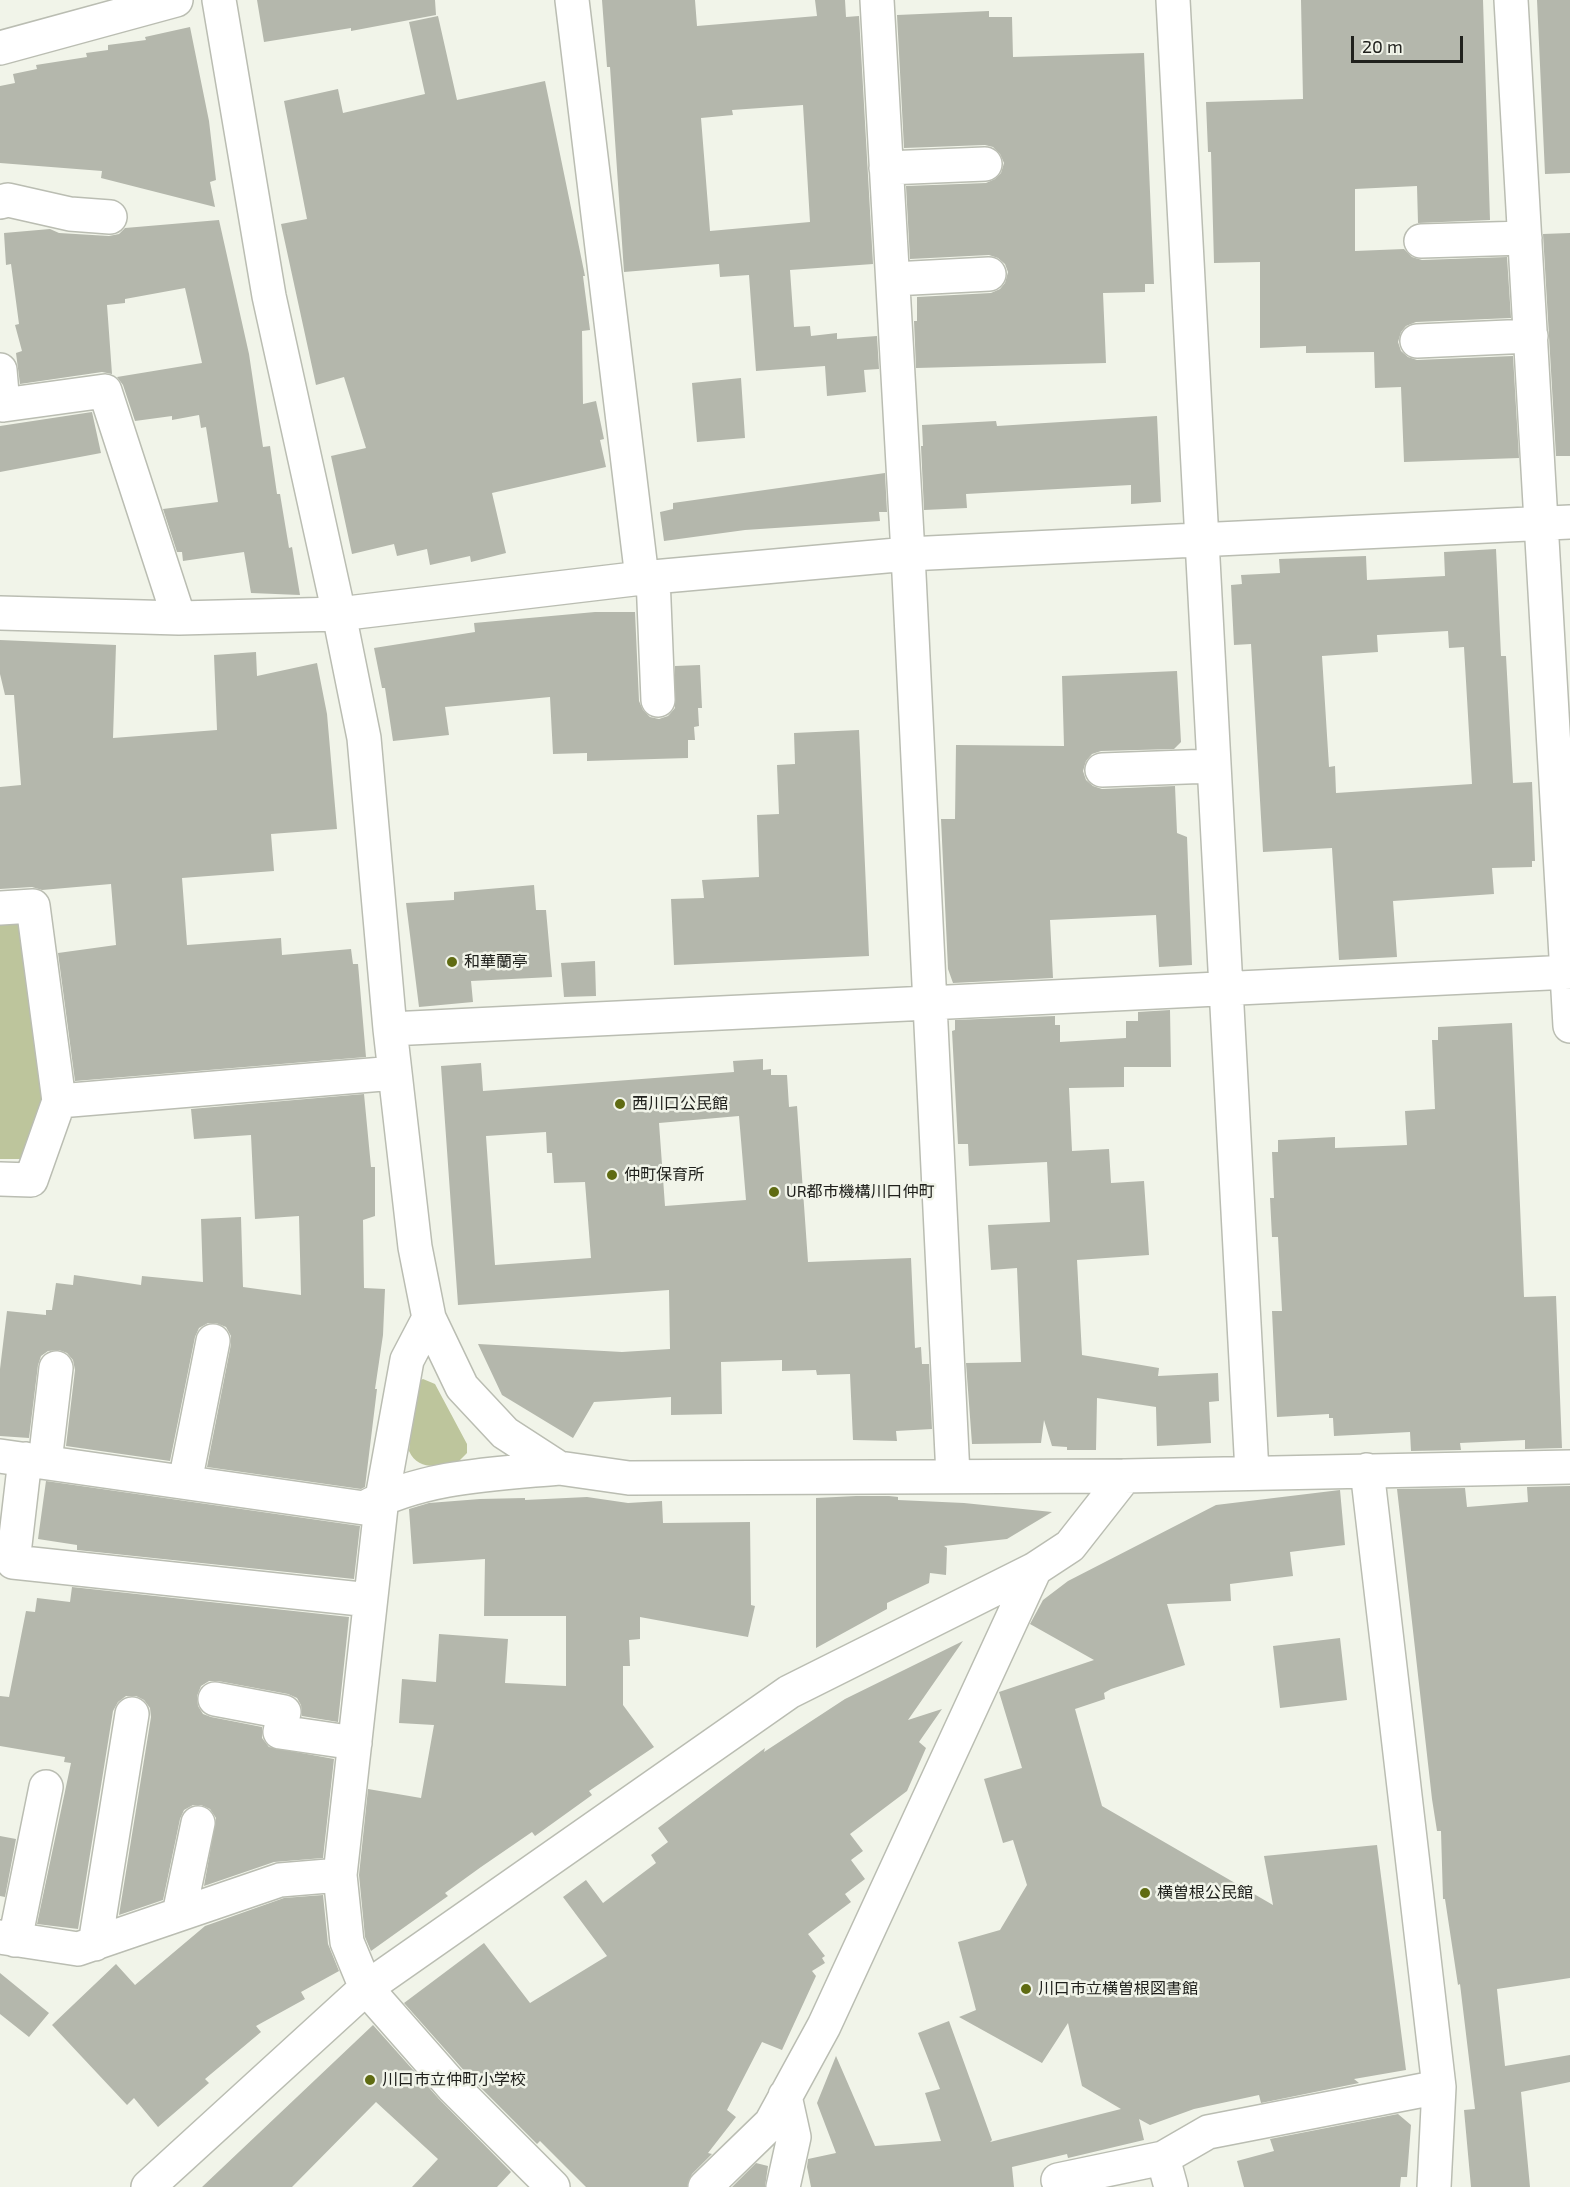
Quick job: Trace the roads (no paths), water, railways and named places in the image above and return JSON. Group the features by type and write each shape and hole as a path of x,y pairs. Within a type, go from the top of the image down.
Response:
{"street":[{"path":"0,48 176,0"},
{"path":"219,0 269,296 364,738 390,1029 415,1247 429,1318 462,1387 505,1433 559,1468"},
{"path":"572,0 648,578 658,700"},
{"path":"877,0 908,554 953,1475"},
{"path":"1173,0 1200,538 1252,1472"},
{"path":"1511,0 1531,336 1556,522 1570,1026"},
{"path":"886,168 985,164"},
{"path":"0,202 8,200 70,214 110,217"},
{"path":"1421,241 1525,238"},
{"path":"892,279 989,274"},
{"path":"1417,341 1531,336"},
{"path":"0,370 3,405 105,391 179,618"},
{"path":"0,613 179,618 339,614 648,578 908,554 1556,522"},
{"path":"1102,770 1213,766"},
{"path":"0,908 33,906 59,1101 31,1180 0,1179"},
{"path":"390,1029 1568,972"},
{"path":"59,1101 395,1073"},
{"path":"429,1318 407,1360 382,1498 340,1875 347,1942 366,1988 453,2087 553,2187"},
{"path":"185,1482 213,1341"},
{"path":"56,1368 23,1459 12,1563 370,1600"},
{"path":"23,1459 364,1508 413,1486 490,1474 559,1468 629,1478 1125,1476 1570,1467"},
{"path":"1367,1470 1438,2087 1434,2187"},
{"path":"148,2187 366,1988 789,1692 1035,1569 1070,1546 1125,1476"},
{"path":"705,2187 771,2122 824,2026 1035,1569"},
{"path":"215,1699 284,1712 280,1732 355,1743"},
{"path":"95,1944 132,1714"},
{"path":"46,1787 7,1939 78,1949 280,1880 340,1875"},
{"path":"179,1914 198,1823"},
{"path":"1058,2180 1167,2173 1208,2132 1438,2087"},
{"path":"783,2187 794,2137 785,2096"}],"place":[{"name":"和華蘭亭","path":"452,962"},
{"name":"西川口公民館","path":"620,1104"},
{"name":"仲町保育所","path":"612,1175"},
{"name":"UR都市機構川口仲町","path":"774,1192"},
{"name":"横曽根公民館","path":"1145,1893"},
{"name":"川口市立横曽根図書館","path":"1026,1989"},
{"name":"川口市立仲町小学校","path":"370,2080"}]}
